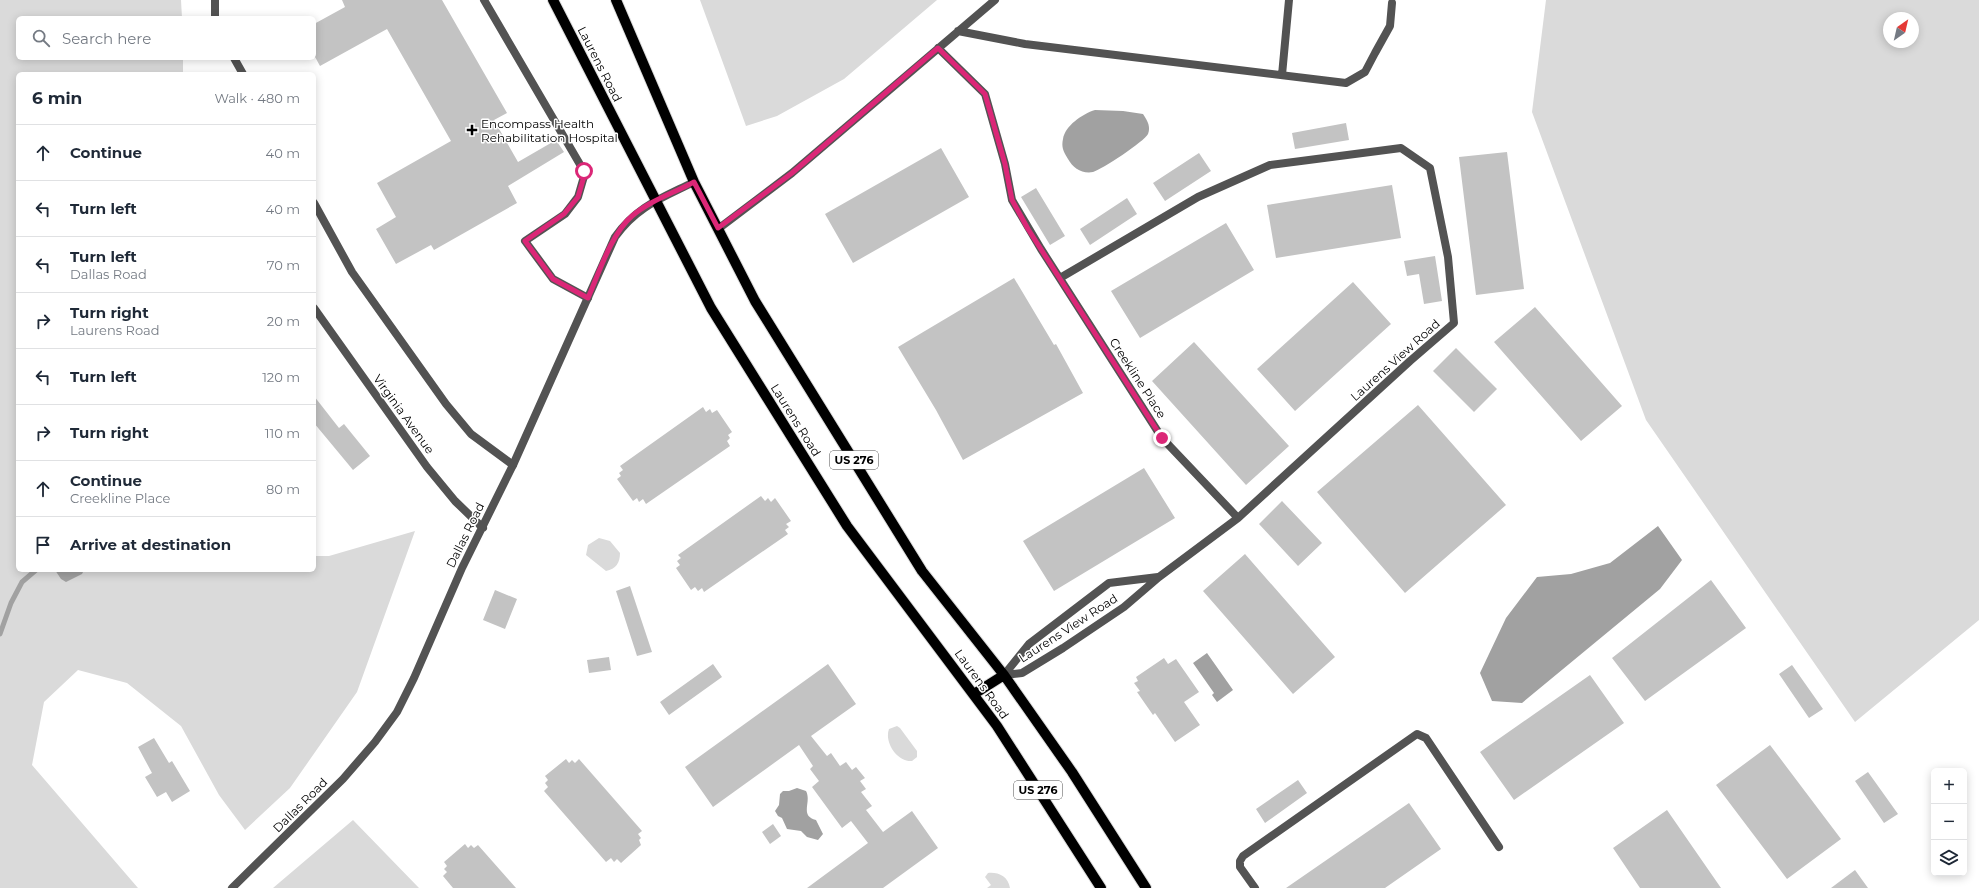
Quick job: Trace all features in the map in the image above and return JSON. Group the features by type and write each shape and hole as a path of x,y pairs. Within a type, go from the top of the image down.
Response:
{"main road":[{"name":"Laurens Road","path":"553,0 655,202 711,308 847,526 997,726 1101,888"},
{"name":"Laurens Road","path":"616,0 694,182 755,301 922,570 1004,675 1072,772 1146,888"},
{"path":"974,694 1004,675"}],"street":[{"path":"215,0 215,16"},
{"path":"484,0 585,173 578,197 564,214 525,241 553,279 588,298"},
{"path":"718,228 792,173 995,0"},
{"path":"1282,75 1289,0"},
{"path":"958,31 1025,44 1346,84 1365,72 1390,26 1392,3"},
{"name":"Creekline Place","path":"938,48 985,94 1005,164 1012,200 1162,438 1238,518"},
{"path":"235,60 242,72"},
{"name":"Laurens View Road","path":"1004,675 1022,673 1063,648 1124,607 1159,577 1238,518 1410,361 1454,323 1448,257 1430,168 1401,148 1270,165 1198,197 1060,278"},
{"name":"Dallas Road","path":"232,888 343,780 375,742 397,712 414,678 462,568 513,465 619,232 632,216 655,202 694,182"},
{"path":"316,207 352,272 446,404 471,434 513,465"},
{"name":"Virginia Avenue","path":"316,311 427,467 455,501 483,528"},
{"name":"Laurens View Road","path":"1004,675 1029,644 1109,583 1159,577"},
{"path":"1255,888 1240,867 1240,861 1243,856 1417,734 1426,738 1499,848"}],"shaded area":[{"path":"0,0 181,0 182,16 16,16 16,60 183,60 183,72 16,72 16,572 316,572 316,556 329,556 415,531 357,692 290,788 245,830 219,795 181,726 127,683 78,670 44,702 32,765 138,888 0,888"},
{"path":"700,0 937,0 844,79 777,116 746,126"},
{"path":"1546,0 1979,0 1979,620 1855,722 1646,420 1532,112"},
{"path":"1095,110 1123,111 1143,114 1148,123 1149,131 1145,138 1139,143 1113,161 1093,172 1085,172 1075,168 1070,162 1063,150 1062,142 1064,134 1075,121 1085,114"},
{"path":"1658,526 1682,560 1660,589 1522,703 1492,701 1480,673 1506,618 1537,577 1571,574 1610,563"},
{"path":"599,538 610,541 620,553 617,565 606,571 586,555 588,545"},
{"path":"56,572 83,572 82,574 66,582 61,579"},
{"path":"1207,653 1233,690 1217,702 1212,695 1214,693 1193,663"},
{"path":"897,726 917,751 917,757 912,761 901,758 890,745 888,740 889,729"},
{"path":"797,788 806,791 808,800 808,815 816,820 823,834 818,840 807,837 801,831 787,829 782,818 778,816 775,811 779,805 780,794 783,791 789,791"},
{"path":"353,820 419,888 273,888"},
{"path":"988,873 999,874 1005,878 1010,888 987,888 991,885 985,877"}],"building":[{"name":"Encompass Health Rehabilitation Hospital","path":"342,0 442,0 507,113 494,120 518,162 556,140 564,152 508,186 517,203 434,250 431,245 396,264 376,229 396,217 377,183 451,141 387,29 320,66 316,59 316,23 345,7"},
{"path":"1346,123 1349,140 1295,149 1292,133"},
{"path":"941,148 969,197 853,263 825,214"},
{"path":"1507,152 1524,289 1476,295 1459,157"},
{"path":"1199,153 1211,171 1165,201 1153,183"},
{"path":"1392,185 1401,238 1276,258 1267,205"},
{"path":"1036,188 1065,236 1050,245 1021,197"},
{"path":"1127,198 1137,214 1090,245 1080,229"},
{"path":"1226,223 1254,270 1140,338 1111,291"},
{"path":"1435,256 1442,301 1424,304 1419,274 1407,276 1404,261"},
{"path":"1014,278 1054,345 1056,344 1083,393 963,460 936,410 898,347"},
{"path":"1353,282 1391,324 1295,411 1257,369"},
{"path":"1535,307 1622,406 1581,441 1494,342"},
{"path":"1194,342 1289,446 1246,485 1152,381"},
{"path":"1456,348 1497,389 1474,412 1433,371"},
{"path":"316,399 339,428 344,424 370,456 353,470 316,425"},
{"path":"1418,405 1506,505 1405,593 1317,492"},
{"path":"703,407 706,412 710,409 712,413 717,410 732,432 728,435 730,438 727,441 730,446 646,504 643,499 639,502 637,498 633,501 617,479 621,476 619,473 623,470 620,466"},
{"path":"1144,468 1175,518 1054,591 1023,541"},
{"path":"761,496 765,501 768,498 771,502 775,498 791,521 786,524 789,527 785,530 788,534 704,592 702,588 698,591 695,587 691,590 676,568 680,565 677,561 681,558 678,555"},
{"path":"1282,501 1322,543 1298,566 1259,524"},
{"path":"1245,554 1335,657 1293,694 1203,591"},
{"path":"1711,580 1746,628 1645,701 1612,658"},
{"path":"630,586 652,652 637,656 616,591"},
{"path":"495,590 517,599 505,629 483,620"},
{"path":"609,657 611,670 589,673 587,660"},
{"path":"1164,658 1168,664 1176,659 1199,692 1184,702 1200,725 1175,742 1155,713 1153,715 1146,705 1137,692 1140,691 1134,683 1138,681 1136,677"},
{"path":"713,664 722,677 669,715 660,702"},
{"path":"828,664 856,704 811,736 827,756 831,753 840,766 846,762 852,770 856,767 865,778 860,781 866,789 861,792 872,806 866,810 883,832 912,811 938,848 883,888 807,888 868,843 851,821 842,828 812,787 819,781 810,769 813,766 799,745 713,807 685,767"},
{"path":"1792,665 1823,709 1809,718 1779,674"},
{"path":"1590,675 1624,723 1514,800 1480,752"},
{"path":"154,738 169,763 172,761 190,791 172,802 166,792 157,797 145,777 152,773 138,747"},
{"path":"1770,745 1841,839 1787,879 1716,785"},
{"path":"566,759 569,763 572,760 575,763 579,759 642,831 638,834 641,838 639,840 641,845 621,863 617,859 614,862 611,858 606,862 544,791 548,787 545,783 548,780 545,776"},
{"path":"1868,772 1898,814 1884,823 1855,781"},
{"path":"1298,780 1307,793 1265,823 1256,809"},
{"path":"1409,803 1441,849 1385,888 1286,888"},
{"path":"1667,810 1721,888 1640,888 1613,848"},
{"path":"773,824 781,836 770,844 762,832"},
{"path":"465,844 468,848 471,845 474,848 478,845 516,888 453,888 443,876 447,872 444,869 447,866 444,862"},
{"path":"1855,870 1868,888 1831,888"}],"waterway":[{"path":"0,634 11,603 22,582 34,572"}],"place":[{"name":"Encompass Health Rehabilitation Hospital","path":"472,130"}],"route":[{"path":"584,171 585,173 578,197 564,214 525,241 553,279 588,298 615,237 625,223 640,210 694,182 718,228 792,173 938,48 985,94 1005,164 1012,200 1028,229 1162,438"}]}
